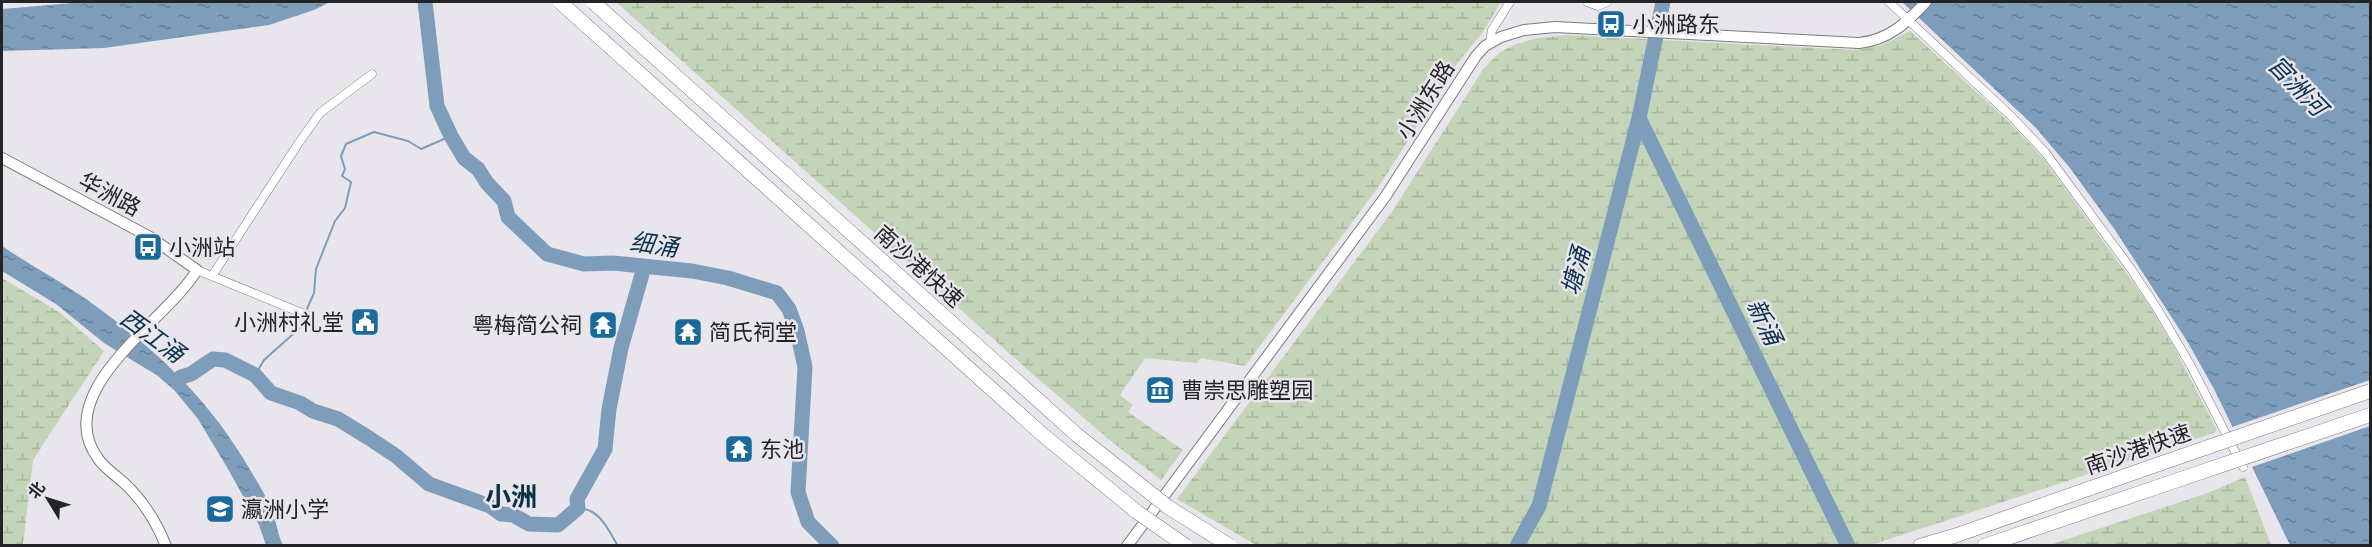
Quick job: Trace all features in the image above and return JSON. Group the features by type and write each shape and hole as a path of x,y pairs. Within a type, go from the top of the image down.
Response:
{"highway":[{"name":"南沙港快速","path":"560,2 1043,435 1112,493 1186,546"},
{"name":"南沙港快速","path":"593,2 1062,422 1137,484 1201,529 1230,546"},
{"name":"南沙港快速","path":"1920,546 2370,391"},
{"name":"南沙港快速","path":"1984,546 2370,415"}],"main road":[{"name":"小洲东路","path":"1127,546 1385,197 1471,64 1490,43 1508,35 1544,27 1859,43 1887,36 1912,17 1926,2"},
{"name":"华洲路","path":"2,158 150,237 197,270"},
{"path":"166,546 148,509 124,482 99,461 88,438 86,427 89,404 108,372 139,333 183,291 197,270"}],"street":[{"path":"1490,43 1492,30 1510,2"},
{"path":"1587,2 1598,6 1606,2"},
{"path":"1889,2 1912,17 2045,152 2131,269 2163,319 2191,366 2242,467"},
{"path":"212,276 320,113 372,74"},
{"path":"197,270 309,316"}],"green space":[{"path":"616,2 1501,2 1483,32 1459,61 1377,189 1245,366 1201,358 1197,363 1145,358 1120,395 1133,405 1128,412 1183,450 1161,480 1112,442 1036,377"},
{"path":"1910,31 2005,118 2042,157 2146,300 2174,347 2217,430 2214,433 1871,545 1256,545 1177,499 1391,213 1484,68 1499,53 1516,44 1538,38 1567,35 1853,50 1882,45"},
{"path":"2,278 59,312 104,351 33,460 23,545 2,545"},
{"path":"2245,477 2271,545 2049,545 2208,493"}],"water":[{"path":"85,2 330,2 314,10 269,25 104,48 2,51 2,9"},
{"name":"官洲河","path":"1902,2 2370,2 2370,545 2290,545 2214,389 2187,341 2115,230 2070,168 2036,128"},
{"path":"2,246 107,314 151,350 191,389 227,434 255,477 272,511 283,545 266,545 259,525 228,469 198,419 175,391 158,376 104,343 56,304 2,271"}],"pier":[{"path":"2370,380 2370,426 2249,468 2229,428"}],"waterway":[{"name":"细涌","path":"425,2 437,106 451,136 464,158 478,169 487,183 504,201 508,217 547,254 584,264 613,263 692,271 728,278 777,293 789,309 797,331 805,367 798,492 808,522 832,546"},
{"name":"塘涌","path":"1517,546 1539,506 1639,118 1663,2"},
{"name":"新涌","path":"1639,118 1848,546"},
{"path":"306,311 314,293 316,269 335,221 345,208 351,182 342,176 345,169 341,156 346,144 374,132 408,141 421,149 451,136"},
{"name":"西江涌","path":"181,377 191,374 213,359 225,360 255,375 271,393 338,419 396,456 429,484 490,506 501,514 513,515 529,524 558,525 578,508 577,499 605,449 609,409 621,348 644,267"},
{"path":"255,375 264,360 301,327 304,317"},
{"path":"578,508 586,509 597,516 618,546"}],"place":[{"name":"小洲路东","path":"1611,24"},
{"name":"小洲站","path":"148,247"},
{"name":"小洲村礼堂","path":"365,322"},
{"name":"粤梅简公祠","path":"603,325"},
{"name":"简氏祠堂","path":"688,332"},
{"name":"曹崇思雕塑园","path":"1160,390"},
{"name":"东池","path":"739,449"},
{"name":"瀛洲小学","path":"220,509"}],"district":[{"name":"小洲","path":"511,497"}]}
